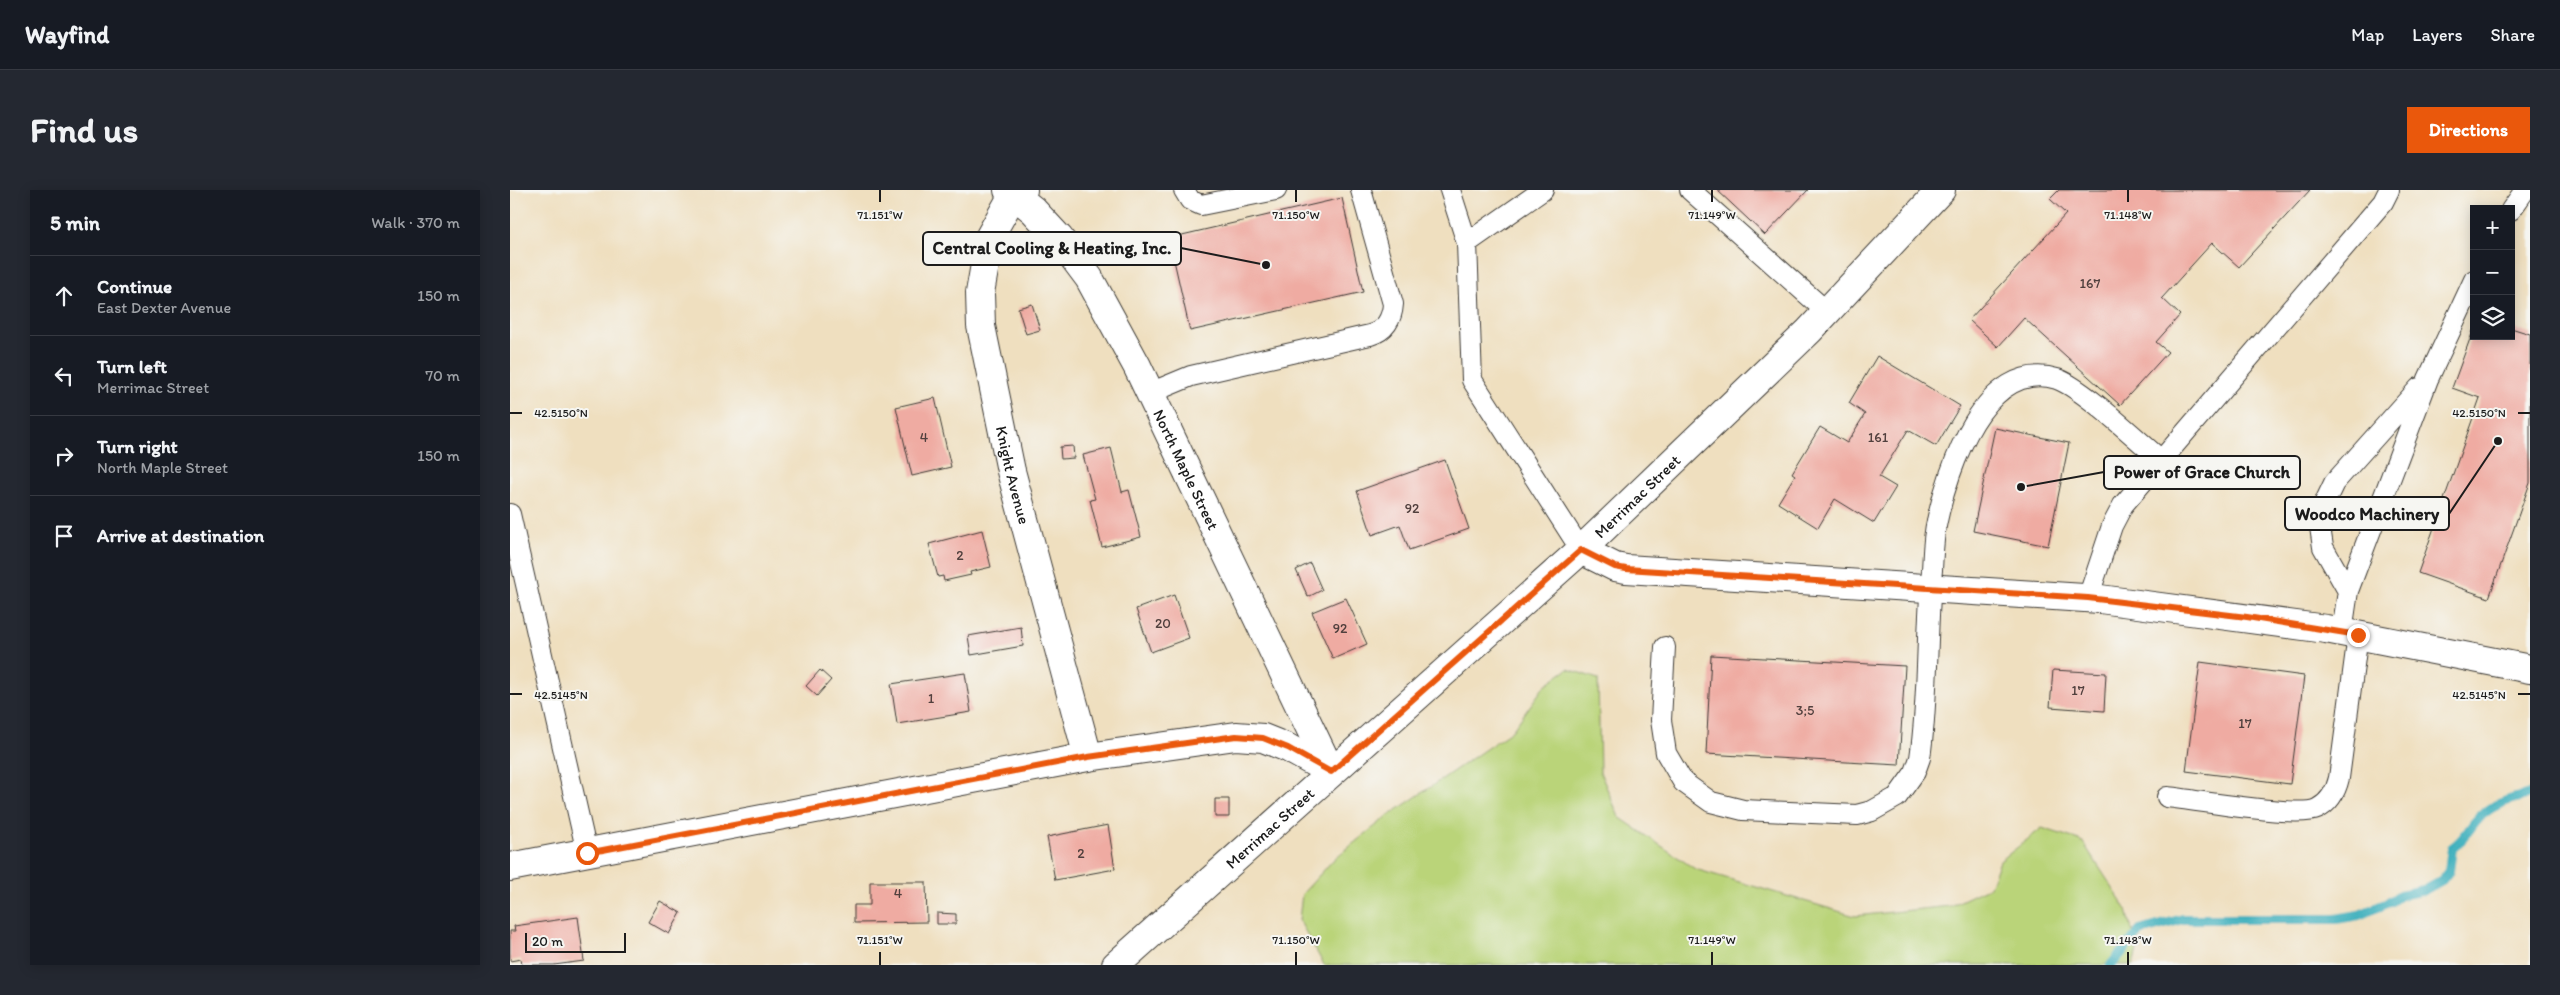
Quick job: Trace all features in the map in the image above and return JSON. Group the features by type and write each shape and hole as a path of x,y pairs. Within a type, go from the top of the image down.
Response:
{"street":[{"name":"Merrimac Street","path":"1116,965 1581,550 1694,444 1828,312 1941,190"},
{"name":"North Maple Street","path":"1015,191 1059,238 1079,263 1150,393 1331,772"},
{"name":"Knight Avenue","path":"1015,191 990,236 980,293 981,326 1013,480 1088,757"},
{"path":"1581,550 1615,567 1626,569 2088,598 2238,616 2350,633 2530,669"},
{"path":"510,867 1088,757 1250,736 1263,738 1288,748 1331,772"}],"lane":[{"path":"1184,190 1194,202 1208,205 1276,190"},
{"path":"1150,393 1191,376 1370,335 1386,326 1392,316 1393,304 1362,190"},
{"path":"1450,190 1467,243 1472,380 1581,550"},
{"path":"1467,243 1543,190"},
{"path":"1690,190 1828,312"},
{"path":"2088,598 2119,512 2161,460 2383,202 2389,190"},
{"path":"2514,205 2524,190"},
{"path":"2167,797 2302,813 2324,804 2334,793 2339,778 2350,633 2348,591 2428,379 2470,289"},
{"path":"1665,647 1662,737 1674,768 1696,793 1710,802 1726,808 1857,815 1885,805 1897,797 1915,772 1920,758 1930,588 1936,522 1953,467 1974,421 1990,401 2006,386 2020,379 2037,376 2048,377 2068,384 2161,460"},
{"path":"2348,591 2328,557 2321,537 2321,516 2324,503 2334,483 2428,379"},
{"path":"510,514 581,854"}],"green space":[{"path":"1568,669 1598,679 1600,772 1619,817 1695,869 1855,916 1950,906 1990,887 2000,861 2042,828 2082,841 2127,910 2137,950 2133,965 1324,965 1299,920 1302,894 1335,858 1388,816 1512,731 1545,685"}],"building":[{"path":"1717,190 1808,190 1765,235"},
{"path":"2059,190 2310,190 2239,267 2212,243 2162,298 2180,315 2156,342 2168,352 2120,405 2024,318 1998,347 1969,320 2066,214 2050,199"},
{"path":"1342,198 1363,292 1190,331 1169,238"},
{"path":"1032,304 1040,330 1026,334 1018,308"},
{"path":"2515,329 2530,334 2530,483 2489,598 2418,573 2480,398 2452,388 2470,339 2515,340"},
{"path":"1877,356 1960,406 1936,446 1908,430 1879,477 1896,487 1874,523 1835,499 1818,528 1778,503 1795,475 1792,473 1820,427 1847,443 1865,414 1849,403"},
{"path":"935,398 951,467 912,476 896,407"},
{"path":"1995,428 2069,443 2048,546 1973,531"},
{"path":"1073,446 1074,458 1061,459 1060,447"},
{"path":"1111,448 1122,492 1129,490 1141,537 1102,547 1090,500 1095,499 1083,455"},
{"path":"1445,460 1469,529 1409,550 1400,525 1372,535 1357,491"},
{"path":"982,530 991,567 970,572 971,575 944,581 943,576 938,577 929,544"},
{"path":"1310,563 1322,590 1308,597 1296,570"},
{"path":"1174,595 1189,638 1151,652 1136,609"},
{"path":"1346,598 1367,644 1333,659 1312,612"},
{"path":"1021,627 1023,646 971,655 968,636"},
{"path":"1711,655 1905,666 1899,765 1706,754"},
{"path":"2200,662 2304,676 2290,784 2186,771"},
{"path":"820,670 831,680 817,696 806,686"},
{"path":"2053,670 2106,673 2104,711 2050,707"},
{"path":"965,673 971,712 897,724 891,684"},
{"path":"1215,799 1229,799 1229,817 1215,817"},
{"path":"1108,825 1115,869 1055,880 1047,837"},
{"path":"870,882 926,882 927,922 854,923 854,905 870,905"},
{"path":"660,901 681,913 669,934 648,922"},
{"path":"937,913 956,914 956,924 937,924"},
{"path":"578,917 584,961 554,965 522,965 521,959 510,961 510,931 515,931 514,926"}],"waterway":[{"path":"2111,965 2140,931 2183,919 2336,919 2359,915 2390,902 2400,895 2424,890 2442,880 2449,871 2452,848 2481,816 2493,807 2530,794"}],"place":[{"name":"Central Cooling & Heating, Inc.","path":"1266,265"},
{"name":"Woodco Machinery","path":"2498,441"},
{"name":"Power of Grace Church","path":"2021,487"}],"route":[{"path":"587,853 1088,757 1236,736 1263,738 1288,748 1331,772 1581,550 1615,567 1626,569 2088,598 2247,617 2358,635"}]}
